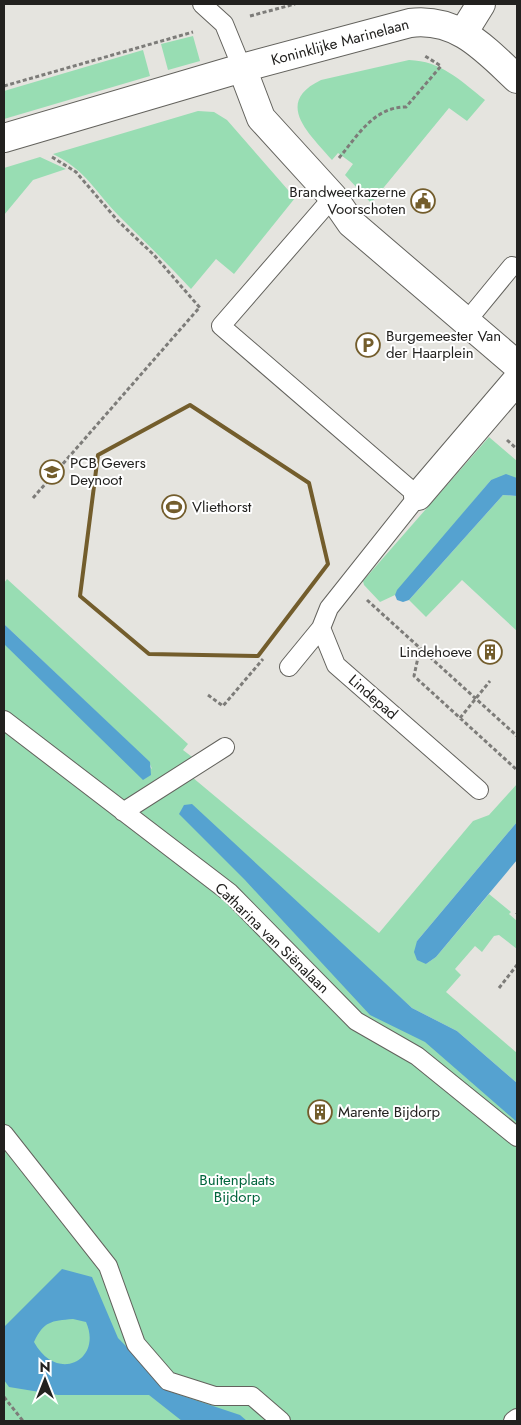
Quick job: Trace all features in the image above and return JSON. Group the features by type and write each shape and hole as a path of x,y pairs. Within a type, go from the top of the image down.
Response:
{"street":[{"path":"463,33 480,4"},
{"name":"Koninklijke Marinelaan","path":"4,138 242,68 410,23 427,21 463,33 483,47 517,79"},
{"path":"242,68 262,118 326,190 351,222 517,365"},
{"path":"418,496 517,380"}],"lane":[{"path":"202,4 224,24 242,68"},
{"path":"289,667 322,628 328,608 418,496 221,326 326,190"},
{"path":"466,322 512,266"},
{"name":"Lindepad","path":"322,628 336,665 479,790"},
{"name":"Catharina van Siënalaan","path":"4,720 230,893 356,1021 417,1056 517,1137"},
{"path":"123,812 225,747"},
{"path":"4,1134 108,1266 136,1344 168,1381 215,1396 252,1396 281,1421"},
{"path":"513,1421 517,1418"}],"path":[{"path":"4,86 295,4"},
{"path":"326,190 374,116 394,107 406,107 441,66 416,50 410,23"},
{"path":"39,128 45,153 76,172 118,221 154,255 188,294"},
{"path":"33,498 199,308"},
{"path":"348,583 517,736"},
{"path":"420,648 414,676 517,770"},
{"path":"208,694 223,706 269,651 289,667"},
{"path":"460,718 490,681"},
{"path":"499,988 517,965"},
{"path":"4,1397 23,1421"}],"highlighted area":[{"path":"190,405 309,483 328,564 258,656 149,654 80,596 98,455"}],"green space":[{"path":"193,36 200,61 168,70 161,44"},
{"path":"143,50 150,76 4,119 4,91"},
{"path":"409,60 420,61 441,68 485,100 467,121 449,108 371,203 345,175 353,164 338,153 332,160 306,129 300,119 299,99 307,89 321,80"},
{"path":"198,111 214,112 227,120 295,198 234,274 216,259 191,289 111,208 83,175 53,154"},
{"path":"40,157 66,169 33,180 4,215 4,168"},
{"path":"489,437 517,461 517,478 491,480 395,595 380,602 364,585 363,581"},
{"path":"503,495 517,496 517,631 462,580 426,617 409,600"},
{"name":"Buitenplaats Bijdorp","path":"7,579 188,744 183,750 196,760 186,772 379,933 473,821 489,815 517,784 517,822 417,941 426,964 436,957 489,894 511,912 509,914 517,921 517,949 499,935 494,936 482,952 475,946 455,969 461,975 446,992 517,1053 517,1083 457,1031 412,1008 184,805 517,1105 517,1421 4,1421 4,640 152,769 149,762 4,624 4,583"}],"water":[{"path":"506,474 517,478 517,496 503,495 409,600 403,602 397,600 395,595 397,590 491,480"},
{"path":"4,624 150,762 151,775 143,780 4,644"},
{"path":"192,804 412,1008 457,1031 517,1083 517,1122 425,1042 370,1015 245,880 179,814 184,805"},
{"path":"517,822 517,860 436,957 426,964 417,960 414,952 417,941"},
{"path":"62,1269 92,1277 118,1338 171,1392 240,1415 247,1421 182,1421 149,1395 58,1395 9,1387 4,1380 4,1327","holes":["73,1319 86,1322 90,1335 88,1347 83,1356 75,1362 65,1364 54,1362 44,1355 34,1342 41,1330 49,1323"]}],"place":[{"name":"Brandweerkazerne Voorschoten","path":"423,201"},
{"name":"Burgemeester Van der Haarplein","path":"368,345"},
{"name":"PCB Gevers Deynoot","path":"52,472"},
{"name":"Vliethorst","path":"174,507"},
{"name":"Lindehoeve","path":"490,652"},
{"name":"Marente Bijdorp","path":"320,1112"}]}
